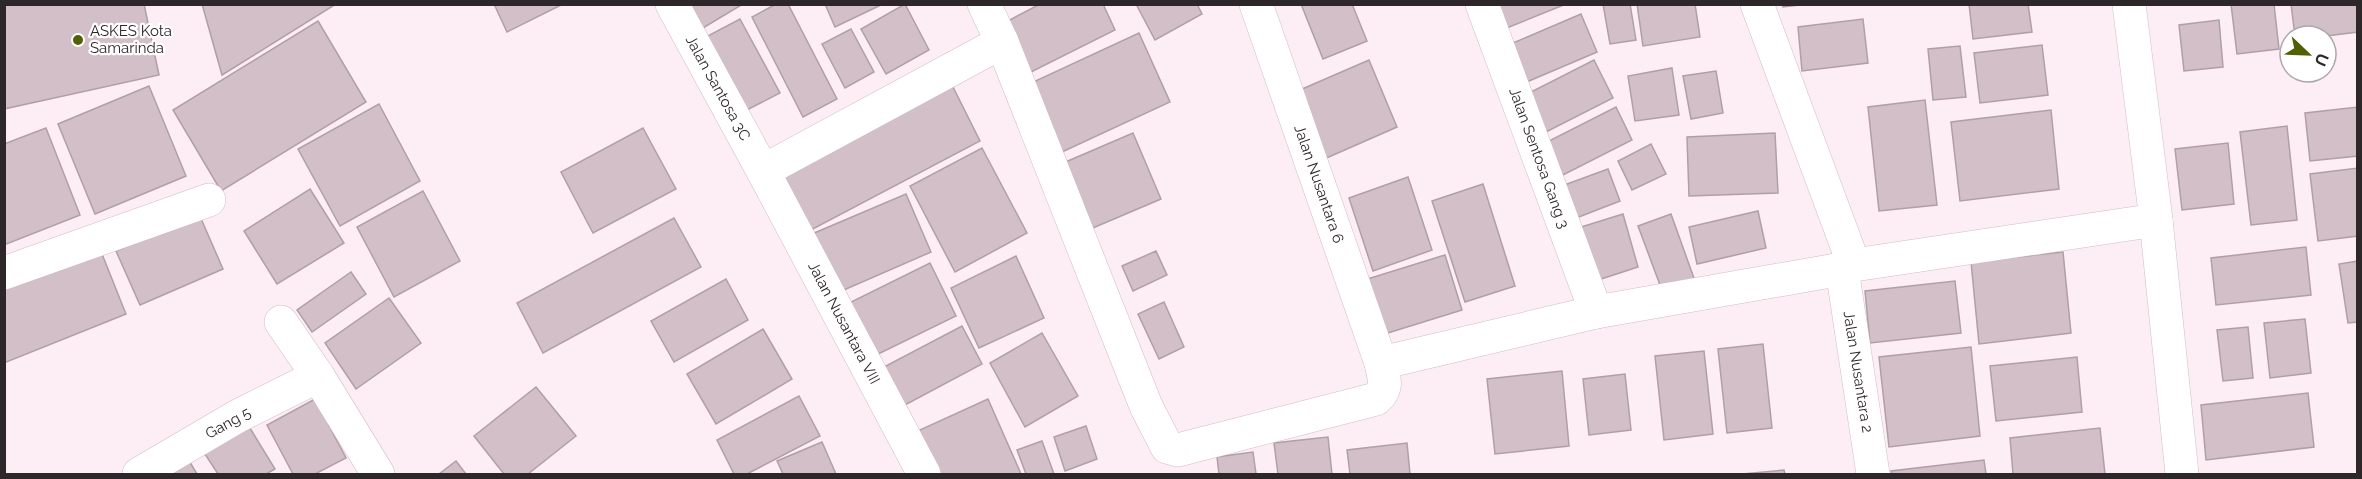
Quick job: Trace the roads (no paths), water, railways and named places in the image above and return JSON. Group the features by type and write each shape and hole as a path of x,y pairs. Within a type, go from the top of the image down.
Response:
{"street":[{"name":"Jalan Santosa 3C","path":"672,4 763,171"},
{"path":"763,171 1002,42 984,4"},
{"name":"Jalan Nusantara 6","path":"1002,42 1142,395 1167,447 1178,450 1376,399 1386,387 1381,363 1256,4"},
{"name":"Jalan Sentosa Gang 3","path":"1482,4 1596,312"},
{"name":"Jalan Nusantara 2","path":"1756,4 1848,267 1873,474"},
{"path":"2129,4 2156,220 2182,474"},
{"name":"Jalan Nusantara VIII","path":"763,171 924,474"},
{"path":"4,273 209,200"},
{"path":"1381,363 1596,312 1848,267 2156,220"},
{"path":"280,322 318,376 378,474"},
{"name":"Gang 5","path":"139,474 238,416 318,376"}],"place":[{"name":"ASKES Kota Samarinda","path":"78,40"}]}
